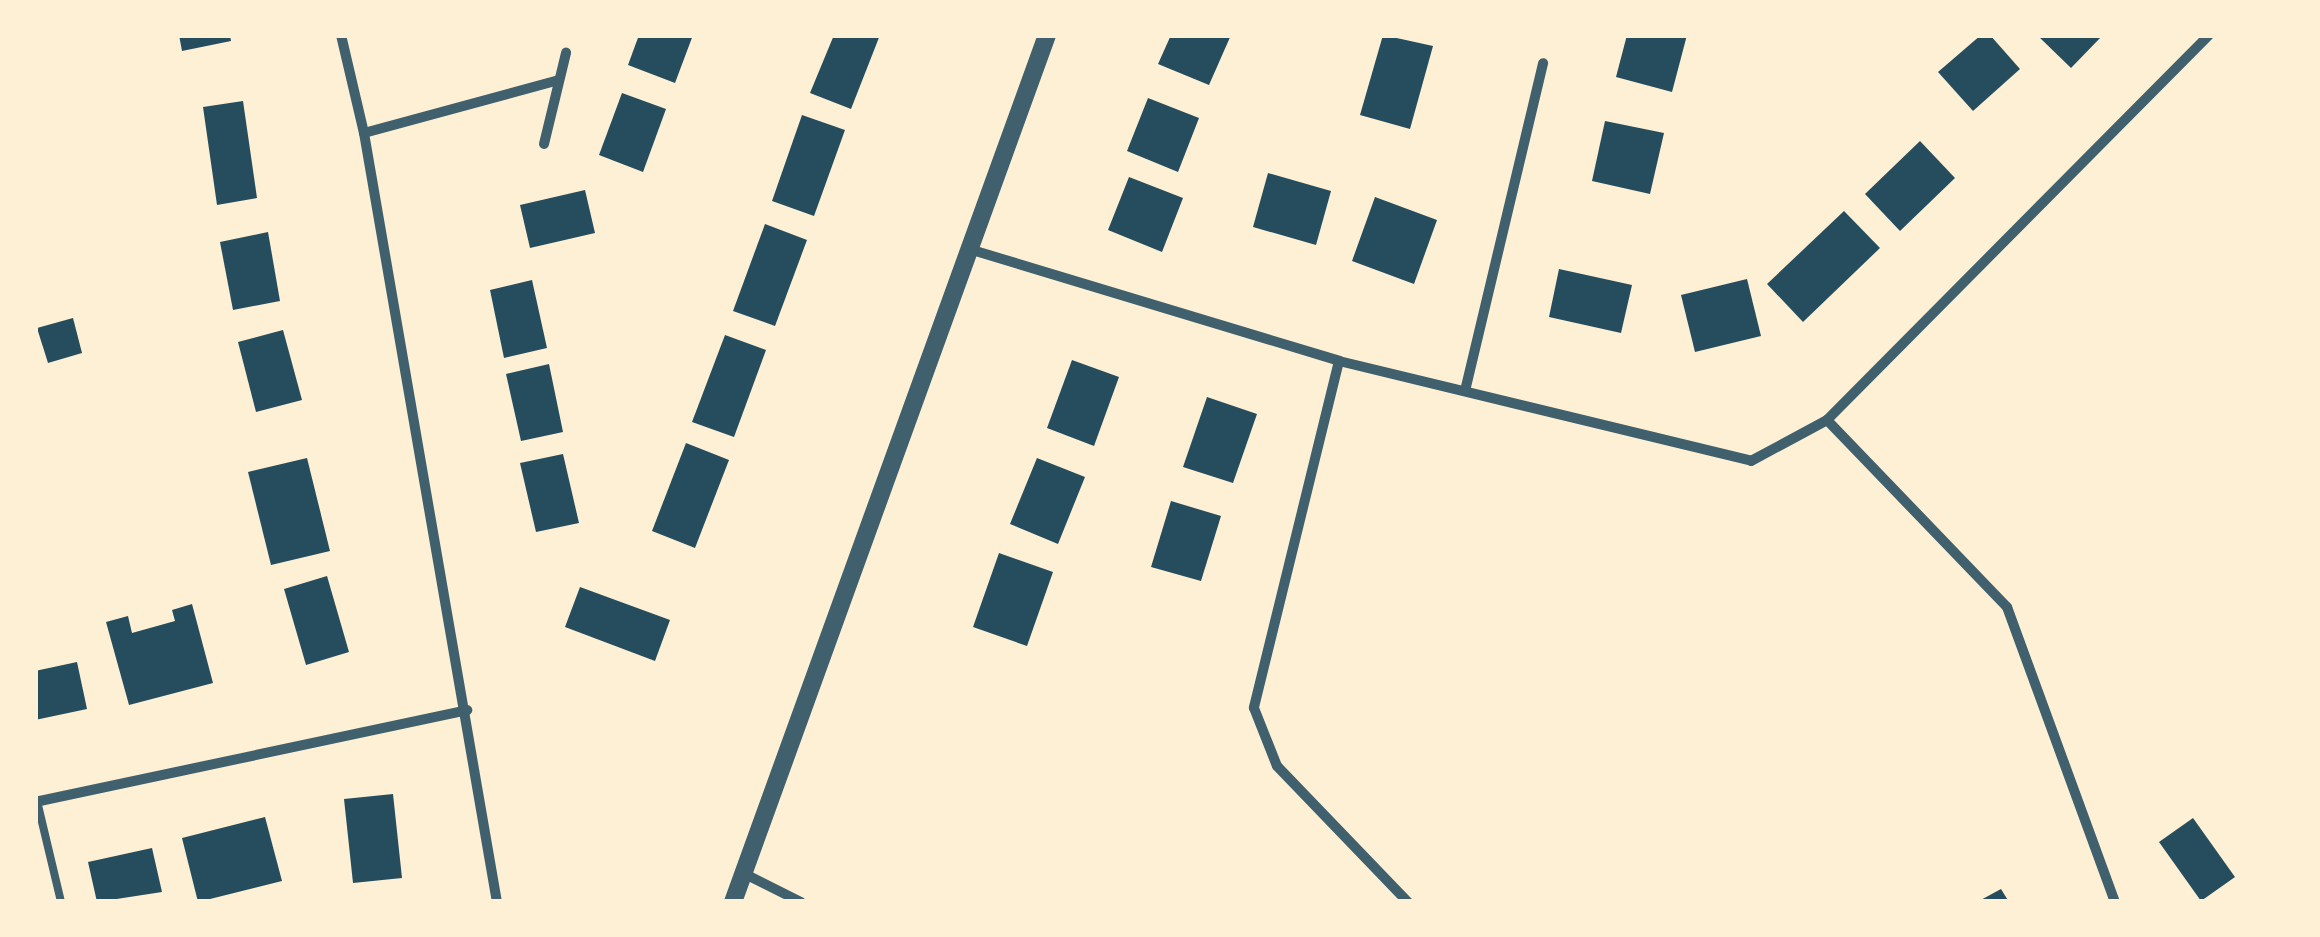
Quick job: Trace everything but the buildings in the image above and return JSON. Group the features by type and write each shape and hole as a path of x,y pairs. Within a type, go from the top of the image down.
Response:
{"street":[{"path":"341,35 364,133 498,902"},
{"path":"733,902 1047,35"},
{"path":"968,248 1339,360 1751,461 1827,420 2209,35"},
{"path":"544,144 566,53"},
{"path":"1465,391 1543,63"},
{"path":"364,133 559,80"},
{"path":"1339,360 1254,708 1277,766 1408,902"},
{"path":"1827,420 2007,607 2115,902"},
{"path":"36,801 467,710"},
{"path":"743,873 801,902"}],"lane":[{"path":"36,801 62,902"}]}
